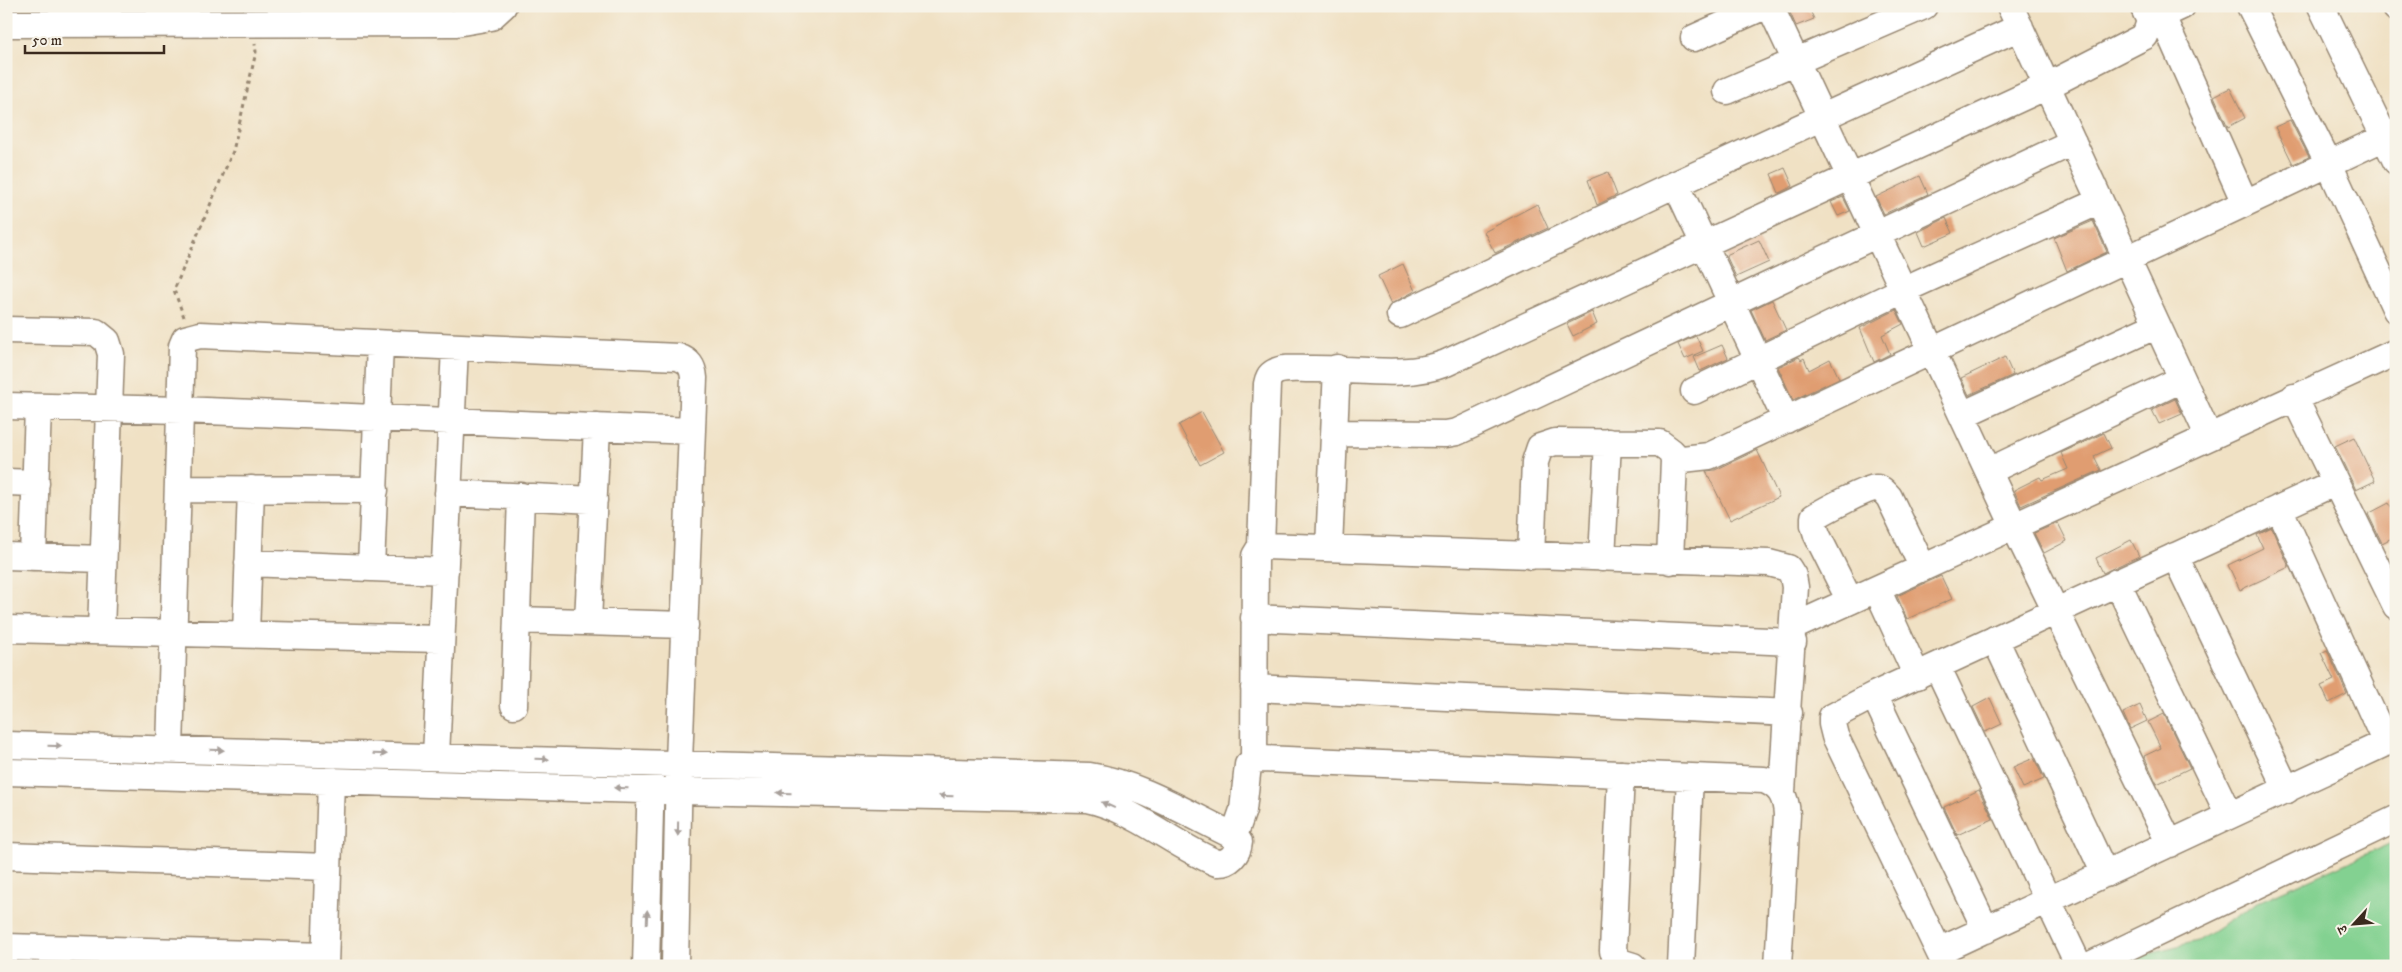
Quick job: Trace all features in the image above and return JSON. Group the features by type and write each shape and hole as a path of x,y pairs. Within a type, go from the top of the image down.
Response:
{"street":[{"path":"6,24 47,15 144,15 253,23 456,23 491,17 503,6"},
{"path":"1694,38 1765,6"},
{"path":"1770,6 2014,526 2170,844"},
{"path":"1727,91 1924,6"},
{"path":"2250,6 2329,164 2396,310"},
{"path":"2321,6 2390,134 2396,161"},
{"path":"2159,12 2245,203"},
{"path":"1254,760 1255,556 1261,546 1269,376 1284,369 1430,370 2047,86 2145,36 2159,12"},
{"path":"1400,315 1822,117 2015,17 2209,437"},
{"path":"1674,460 1710,456 2390,134"},
{"path":"1334,433 1446,434 1457,432 2073,142"},
{"path":"1676,184 1786,420"},
{"path":"1694,391 1903,290 2100,202"},
{"path":"1962,415 2157,325"},
{"path":"6,330 96,332 107,341 111,354 101,630"},
{"path":"170,749 182,346 184,339 191,336 455,347 678,357 686,360 693,368 694,378 679,791 675,966"},
{"path":"371,568 380,344"},
{"path":"436,756 455,347"},
{"path":"1254,618 1793,634 1850,601 1877,588 2396,352"},
{"path":"1329,548 1337,368"},
{"path":"1989,471 2182,379"},
{"path":"2294,397 2334,483 2396,606"},
{"path":"6,406 181,410 692,431"},
{"path":"33,557 38,407"},
{"path":"588,622 597,427"},
{"path":"1531,556 1535,462 1540,446 1555,442 1660,443 1668,447 1674,460 1670,561"},
{"path":"1602,558 1608,442"},
{"path":"6,482 36,483"},
{"path":"2279,508 2391,741 1986,930 1942,958 1832,724 1832,717 1874,695 2117,582 2175,556 2279,508 2334,483"},
{"path":"1850,601 1817,535 1814,517 1866,491 1875,488 1883,490 1889,496 1923,568"},
{"path":"178,489 375,490"},
{"path":"246,634 251,489"},
{"path":"448,493 594,500"},
{"path":"514,705 521,496"},
{"path":"1261,546 1769,563 1788,568 1793,576 1795,587 1789,713 1782,792 1787,815 1778,966"},
{"path":"6,556 103,559"},
{"path":"2175,556 2287,790"},
{"path":"248,563 445,571"},
{"path":"2117,582 2229,815"},
{"path":"1877,588 1927,671 2048,901 2079,966"},
{"path":"517,620 685,625"},
{"path":"6,629 442,639"},
{"path":"1995,639 2105,874"},
{"path":"1254,688 1789,713"},
{"path":"1874,695 1986,930"},
{"path":"6,745 680,762 1090,776 1112,780 1177,808 1234,836 1239,842 1238,848 1229,861 1223,863 1211,860 1140,820 1100,802 1087,799 679,791 6,772"},
{"path":"1234,836 1242,810 1248,765 1254,760 1262,759 1764,780 1772,782 1782,792"},
{"path":"646,966 650,762"},
{"path":"1621,774 1613,951 1620,962 1632,966"},
{"path":"1680,966 1690,777"},
{"path":"6,947 32,957 325,961 331,780"},
{"path":"2088,966 2396,820"},
{"path":"6,856 328,867"}],"path":[{"path":"191,336 174,290 233,151 256,52 253,23"}],"green space":[{"path":"2396,841 2396,966 2095,966 2198,941 2258,902"}],"building":[{"path":"1787,6 1808,6 1814,19 1796,26"},
{"path":"2230,88 2245,118 2228,127 2214,96"},
{"path":"2290,120 2309,157 2293,164 2275,127"},
{"path":"1785,168 1793,186 1779,193 1771,174"},
{"path":"1608,172 1617,195 1597,205 1588,180"},
{"path":"1920,176 1928,194 1884,214 1876,197"},
{"path":"1843,197 1850,211 1838,216 1831,202"},
{"path":"1537,204 1548,228 1495,253 1484,232"},
{"path":"1946,218 1953,233 1924,246 1918,232"},
{"path":"2093,221 2107,252 2067,271 2054,238"},
{"path":"1759,240 1769,262 1736,277 1726,255"},
{"path":"1403,264 1415,291 1391,304 1378,276"},
{"path":"1772,300 1786,330 1765,340 1751,310"},
{"path":"1896,310 1903,324 1882,335 1890,354 1874,362 1860,328"},
{"path":"1592,312 1597,324 1573,336 1567,324"},
{"path":"1696,336 1703,351 1685,359 1678,344"},
{"path":"1722,345 1728,358 1700,371 1694,357"},
{"path":"1799,357 1801,360 1804,358 1809,370 1830,359 1839,378 1793,400 1778,367"},
{"path":"2005,357 2013,375 1969,395 1961,378"},
{"path":"2175,399 2182,414 2159,424 2152,410"},
{"path":"1202,412 1224,452 1200,465 1179,425"},
{"path":"2104,433 2111,448 2094,456 2101,470 2021,506 2014,490 2040,477 2042,480 2068,469 2061,453"},
{"path":"2354,437 2375,481 2356,490 2335,446"},
{"path":"1757,450 1779,497 1730,520 1706,471 1715,470"},
{"path":"2389,503 2396,516 2396,536 2382,543 2368,514"},
{"path":"2058,523 2067,541 2044,553 2034,533"},
{"path":"2272,528 2289,567 2240,590 2228,565 2263,548 2257,535"},
{"path":"2131,540 2139,556 2103,573 2096,558"},
{"path":"1941,576 1952,599 1907,619 1897,596"},
{"path":"2327,650 2347,694 2329,703 2321,686 2334,680 2321,653"},
{"path":"1990,698 2002,724 1985,732 1973,707"},
{"path":"2140,705 2147,721 2130,729 2123,713"},
{"path":"2164,714 2190,768 2157,784 2144,756 2161,748 2148,722"},
{"path":"2034,758 2044,779 2023,788 2013,767"},
{"path":"1979,790 1993,819 1957,835 1944,807"}]}
